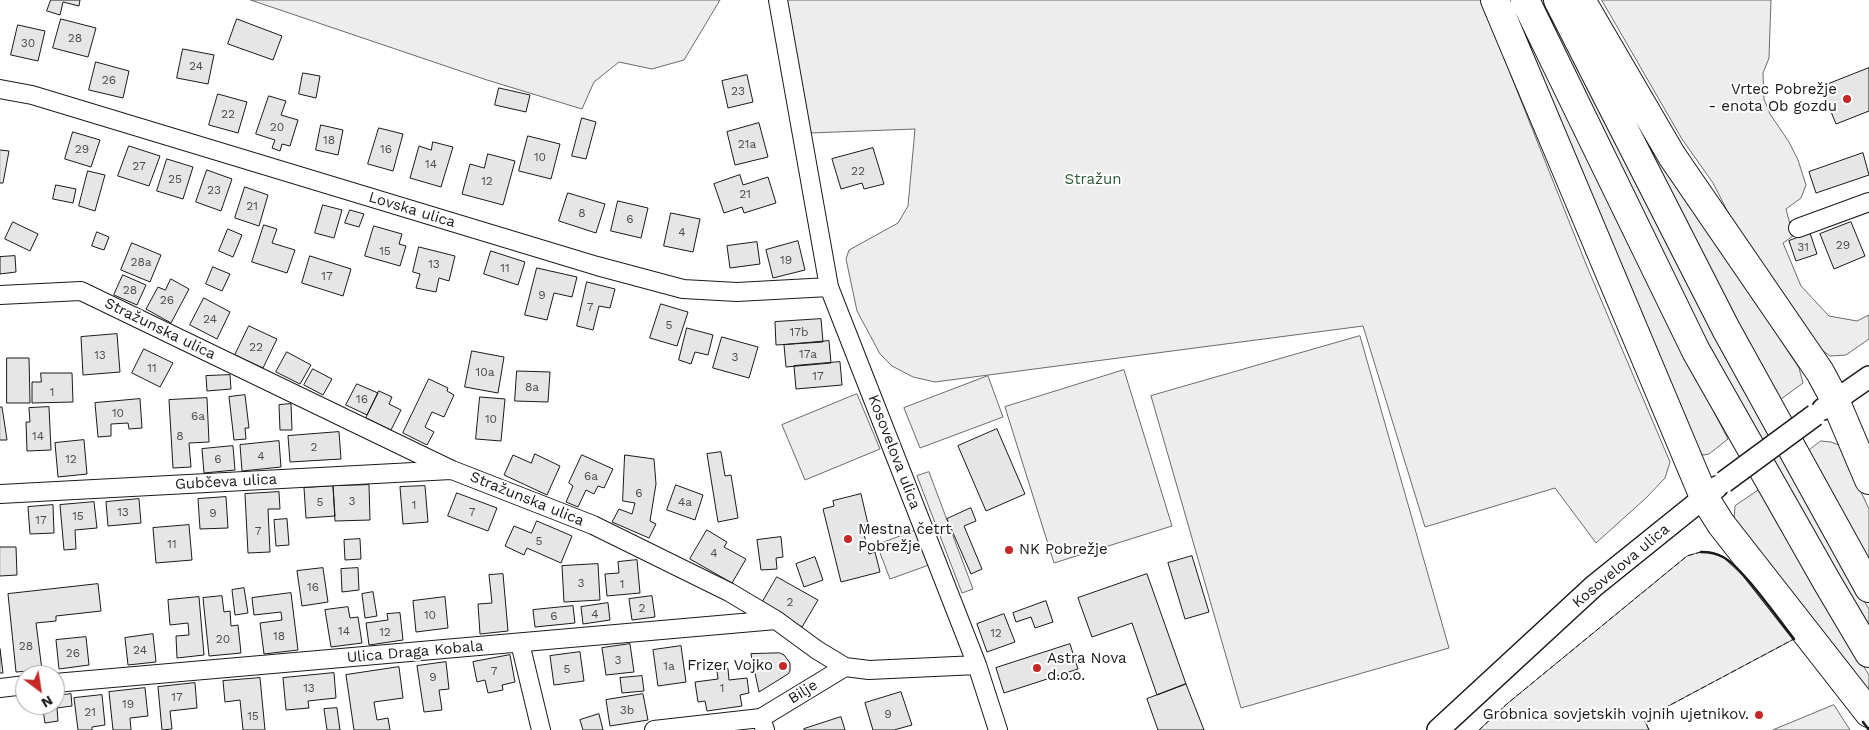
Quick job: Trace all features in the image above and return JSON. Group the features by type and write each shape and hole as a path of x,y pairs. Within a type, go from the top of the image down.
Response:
{"highway":[{"path":"1495,0 1714,489 1721,524 1869,713"},
{"path":"1525,0 1696,351 1826,582 1869,653"},
{"path":"1558,0 1726,330 1869,588"},
{"path":"1581,0 1672,156 1820,372 1825,408 1869,480"}],"street":[{"name":"Kosovelova ulica","path":"778,0 829,287 977,665 998,730"},
{"name":"Lovska ulica","path":"0,89 32,95 578,260 683,289 737,292 829,287"},
{"path":"1798,228 1869,202"},
{"name":"Stražunska ulica","path":"0,295 81,291 452,470 593,525 729,592 776,620 817,650 845,666 869,670 977,665"},
{"name":"Kosovelova ulica","path":"1438,730 1594,586 1714,489 1869,376"},
{"name":"Gubčeva ulica","path":"0,494 452,470"},
{"name":"Ulica Draga Kobala","path":"65,682 776,620"},
{"path":"520,643 541,730"},
{"name":"Bilje","path":"654,730 763,724 845,666"},
{"path":"0,688 15,687"}],"shaded area":[{"path":"251,0 720,0 684,60 652,69 619,62 594,82 582,109 487,80"},
{"name":"Stražun","path":"772,0 1481,0 1588,269 1670,462 1665,478 1646,498 1596,543 1555,488 1425,527 1363,326 935,382 913,377 892,366 880,354 857,311 846,259 849,250 898,223 908,206 915,129 810,133"},
{"path":"1503,0 1511,0 1580,134 1688,362 1728,439 1709,454 1694,453"},
{"path":"1537,0 1546,0 1850,578 1869,609 1869,629 1716,362"},
{"path":"1602,0 1771,0 1769,58 1763,73 1764,99 1770,114 1789,142 1798,160 1806,185 1801,198 1786,209 1793,236 1783,243 1801,286 1829,316 1857,321 1869,315 1869,339 1846,355 1830,356 1818,347 1738,232 1713,183 1682,139"},
{"path":"1609,78 1799,368 1803,383 1777,402"},
{"path":"1360,336 1449,648 1241,708 1151,396"},
{"path":"1124,370 1172,526 1054,563 1005,407"},
{"path":"988,376 1003,417 920,448 904,408"},
{"path":"857,394 880,449 805,480 782,425"},
{"path":"1821,441 1839,445 1869,509 1869,561 1807,452"},
{"path":"929,472 973,589 962,593 917,476"},
{"path":"1759,490 1869,675 1869,698 1734,521 1735,506"},
{"path":"917,530 929,565 890,579 877,545"},
{"path":"1701,552 1710,552 1724,558 1743,576 1794,639 1644,719 1649,730 1479,730 1508,703 1687,556"},
{"path":"1834,705 1850,730 1773,730"}],"building":[{"path":"51,0 80,0 79,6 63,2 60,15 47,11"},
{"path":"61,19 96,28 88,57 53,48"},
{"path":"237,19 282,36 273,60 228,44"},
{"path":"18,25 45,31 38,61 11,55"},
{"path":"183,49 214,55 208,84 177,78"},
{"path":"96,62 129,71 123,98 89,90"},
{"name":"Vrtec Pobrežje - enota Ob gozdu","path":"1869,68 1869,111 1836,124 1821,87"},
{"path":"303,73 320,76 316,98 299,94"},
{"path":"747,75 753,102 728,108 722,81"},
{"path":"499,88 530,95 526,112 495,105"},
{"path":"218,94 247,102 238,133 209,125"},
{"path":"269,96 286,101 281,115 298,120 290,146 282,144 280,151 272,148 275,140 256,134"},
{"path":"582,118 596,122 586,159 572,156"},
{"path":"759,123 768,157 735,165 727,132"},
{"path":"321,125 343,130 338,155 316,150"},
{"path":"379,128 403,134 393,171 368,164"},
{"path":"73,132 100,140 91,167 65,159"},
{"path":"528,136 560,144 551,179 519,171"},
{"path":"433,142 453,147 441,187 410,178 419,146 431,150"},
{"path":"129,146 160,156 149,186 118,176"},
{"path":"873,148 884,184 864,189 862,183 841,189 832,159"},
{"path":"0,150 9,151 3,183 0,183"},
{"path":"1863,153 1869,175 1816,193 1809,172"},
{"path":"488,154 515,161 503,205 462,194 470,164 484,168"},
{"path":"167,159 193,167 183,199 157,191"},
{"path":"207,170 232,179 221,211 196,202"},
{"path":"88,171 105,175 95,211 79,206"},
{"path":"740,175 743,185 768,177 776,203 744,213 742,207 724,213 714,184"},
{"path":"56,185 76,189 73,203 53,199"},
{"path":"245,187 268,195 259,226 235,218"},
{"path":"568,193 605,204 596,233 559,221"},
{"path":"618,201 648,208 641,238 611,231"},
{"path":"323,205 342,210 334,238 315,233"},
{"path":"350,210 364,214 359,227 345,223"},
{"path":"671,213 700,219 693,252 664,246"},
{"path":"13,222 38,234 30,251 5,239"},
{"path":"1851,222 1865,256 1834,269 1820,234"},
{"path":"264,225 277,229 272,243 295,250 287,273 252,262"},
{"path":"374,226 402,234 399,244 406,246 400,266 365,256"},
{"path":"228,229 242,235 233,257 219,251"},
{"path":"97,232 109,237 104,250 92,246"},
{"path":"1810,233 1817,254 1796,261 1789,241"},
{"path":"798,241 805,270 773,278 766,250"},
{"path":"757,242 760,264 730,268 727,246"},
{"path":"132,243 161,255 150,282 121,270"},
{"path":"419,247 455,256 449,281 439,278 436,292 416,288 420,274 413,272"},
{"path":"491,251 525,262 518,285 484,274"},
{"path":"15,256 16,272 0,274 0,257"},
{"path":"310,256 351,269 343,296 302,283"},
{"path":"213,267 230,274 222,291 206,284"},
{"path":"537,268 577,277 572,297 554,293 547,320 525,315"},
{"path":"123,275 146,285 137,305 114,295"},
{"path":"171,279 189,289 171,323 146,309 158,287 165,290"},
{"path":"587,282 615,289 610,308 599,306 593,330 577,326"},
{"path":"204,298 230,312 217,339 190,325"},
{"path":"661,304 688,312 677,346 650,338"},
{"path":"821,319 823,342 776,345 775,322"},
{"path":"249,326 277,339 263,368 235,355"},
{"path":"687,328 713,335 708,355 695,352 691,364 679,360"},
{"path":"117,334 120,372 83,375 81,337"},
{"path":"722,337 758,347 749,378 713,368"},
{"path":"829,341 831,363 786,367 784,345"},
{"path":"144,349 173,363 160,387 132,373"},
{"path":"472,351 504,357 498,393 465,387"},
{"path":"287,352 311,365 300,384 276,372"},
{"path":"7,358 29,358 30,403 7,403"},
{"path":"840,362 842,385 796,389 794,366"},
{"path":"313,369 332,379 323,395 304,385"},
{"path":"517,371 550,372 548,402 515,401"},
{"path":"41,373 72,373 73,402 32,403 32,382 41,382"},
{"path":"230,375 231,389 207,391 206,376"},
{"path":"429,379 448,388 447,391 454,395 444,417 432,412 425,427 434,432 427,445 403,433"},
{"path":"357,384 378,393 367,415 346,405"},
{"path":"379,391 392,397 389,404 401,410 391,430 366,418"},
{"path":"245,395 249,428 245,428 246,439 234,440 229,397"},
{"path":"480,397 505,399 501,441 476,439"},
{"path":"207,398 209,442 189,443 191,467 173,468 169,400"},
{"path":"140,399 142,428 129,429 128,423 111,424 111,436 98,437 95,403"},
{"path":"291,404 292,430 280,430 279,405"},
{"path":"0,407 2,407 7,440 0,440"},
{"path":"49,407 51,450 27,451 26,422 30,422 29,408"},
{"path":"997,429 1025,494 986,511 958,446"},
{"path":"339,432 341,459 290,462 288,436"},
{"path":"84,440 87,474 58,477 55,443"},
{"path":"279,441 281,467 242,471 240,445"},
{"path":"233,446 235,470 204,473 202,449"},
{"path":"721,452 725,476 731,475 738,518 718,522 707,454"},
{"path":"535,454 560,466 547,495 504,475 513,455 531,463"},
{"path":"582,455 613,469 604,488 598,486 594,494 586,490 578,507 566,502 573,486 569,483"},
{"path":"625,455 654,459 656,484 650,521 656,524 649,538 612,522 619,509 632,514 635,503 623,501"},
{"path":"369,485 370,520 335,521 333,486"},
{"path":"676,485 703,495 695,520 667,510"},
{"path":"333,486 335,516 306,518 304,488"},
{"path":"425,486 428,522 403,524 400,487"},
{"path":"279,492 280,509 268,509 270,552 248,553 245,494"},
{"path":"457,493 497,508 488,531 448,516"},
{"name":"Mestna četrt Pobrežje","path":"861,494 868,524 862,526 869,554 875,552 880,572 841,582 823,509 834,506 833,501"},
{"path":"226,497 228,528 200,529 198,499"},
{"path":"139,499 141,523 108,526 106,502"},
{"path":"94,502 97,528 75,530 76,549 64,550 60,505"},
{"path":"53,505 54,533 30,534 28,507"},
{"path":"971,508 976,521 964,526 982,569 971,574 947,519"},
{"path":"287,519 289,545 276,546 274,520"},
{"path":"537,521 572,536 561,563 527,548 524,555 505,546 514,526 531,533"},
{"path":"189,525 192,560 156,563 153,528"},
{"path":"707,530 727,542 724,547 746,559 732,583 690,559"},
{"path":"781,537 783,557 776,558 777,569 761,570 757,540"},
{"path":"360,539 361,559 345,560 344,540"},
{"path":"0,547 16,547 17,575 0,576"},
{"path":"1192,556 1209,612 1185,619 1168,563"},
{"path":"815,557 823,580 804,587 796,564"},
{"path":"637,560 640,593 607,596 605,574 619,573 618,562"},
{"path":"598,564 600,600 564,602 562,566"},
{"path":"323,568 328,602 302,606 297,571"},
{"path":"358,568 359,590 342,592 341,569"},
{"path":"503,574 508,631 480,634 478,604 492,603 489,575"},
{"path":"1147,574 1186,684 1157,695 1132,623 1092,637 1078,598"},
{"path":"777,577 818,600 802,627 762,603"},
{"path":"98,584 101,611 56,616 56,621 36,623 41,665 15,665 8,594"},
{"path":"244,588 248,613 235,615 232,590"},
{"path":"373,592 377,616 365,618 362,594"},
{"path":"291,593 298,650 264,654 260,623 282,620 281,612 254,615 252,598"},
{"path":"222,596 224,612 230,611 231,626 238,625 241,653 209,656 203,598"},
{"path":"652,596 655,617 632,620 629,599"},
{"path":"199,597 204,655 177,658 176,636 189,635 188,623 170,625 168,600"},
{"path":"445,597 448,628 416,632 413,601"},
{"path":"1046,601 1053,622 1035,628 1031,617 1016,622 1013,613"},
{"path":"608,603 610,620 583,624 581,607"},
{"path":"573,606 575,623 535,627 533,610"},
{"path":"348,607 350,618 358,617 362,643 331,647 325,610"},
{"path":"400,613 403,640 369,645 366,623 388,620 387,614"},
{"path":"1004,614 1015,642 987,652 977,624"},
{"path":"153,634 156,662 128,665 125,638"},
{"path":"86,637 89,665 65,668 65,665 59,665 56,640"},
{"path":"630,644 634,672 606,675 602,648"},
{"name":"Astra Nova d.o.o.","path":"1070,644 1078,669 1004,693 996,668"},
{"path":"681,646 686,682 658,686 653,650"},
{"path":"0,649 3,673 0,673"},
{"path":"580,652 584,681 554,685 550,656"},
{"path":"780,653 790,663 790,671 759,692 751,654"},
{"path":"510,655 515,682 502,685 503,690 488,693 485,680 477,682 473,662"},
{"path":"446,662 449,689 439,690 442,710 424,712 417,666"},
{"path":"399,667 403,698 374,702 377,720 388,718 390,730 354,730 346,675"},
{"path":"728,669 729,680 747,678 749,693 740,695 742,706 707,711 705,701 698,702 695,682 718,679 717,671"},
{"path":"334,673 336,698 308,701 309,708 286,710 283,678"},
{"path":"642,676 644,691 622,693 620,678"},
{"path":"260,678 265,730 243,730 240,700 225,702 223,681"},
{"path":"195,683 197,708 170,711 172,729 162,730 158,687"},
{"path":"1186,684 1204,730 1158,730 1147,699"},
{"path":"145,688 148,716 130,718 131,730 113,730 109,692"},
{"path":"901,692 912,725 894,730 873,730 865,703"},
{"path":"71,694 72,706 65,707 65,695"},
{"path":"643,694 648,720 610,726 606,700"},
{"path":"102,695 105,725 92,727 92,730 78,730 74,698"},
{"path":"337,708 340,730 327,730 324,709"},
{"path":"599,714 603,730 583,730 580,720"},
{"path":"44,715 58,715 58,721 45,723"},
{"path":"841,717 845,730 804,730 804,729"}],"fence":[{"path":"1479,730 1508,703 1687,556 1701,552"},
{"path":"1649,730 1644,719 1794,639"}],"wall":[{"path":"1701,552 1718,555 1731,563 1770,607 1794,639"},
{"path":"1863,722 1869,730"}],"place":[{"name":"Vrtec Pobrežje - enota Ob gozdu","path":"1847,99"},
{"name":"Mestna četrt Pobrežje","path":"848,539"},
{"name":"NK Pobrežje","path":"1009,550"},
{"name":"Frizer Vojko","path":"783,666"},
{"name":"Astra Nova d.o.o.","path":"1037,668"},
{"name":"Grobnica sovjetskih vojnih ujetnikov.","path":"1759,715"}]}
